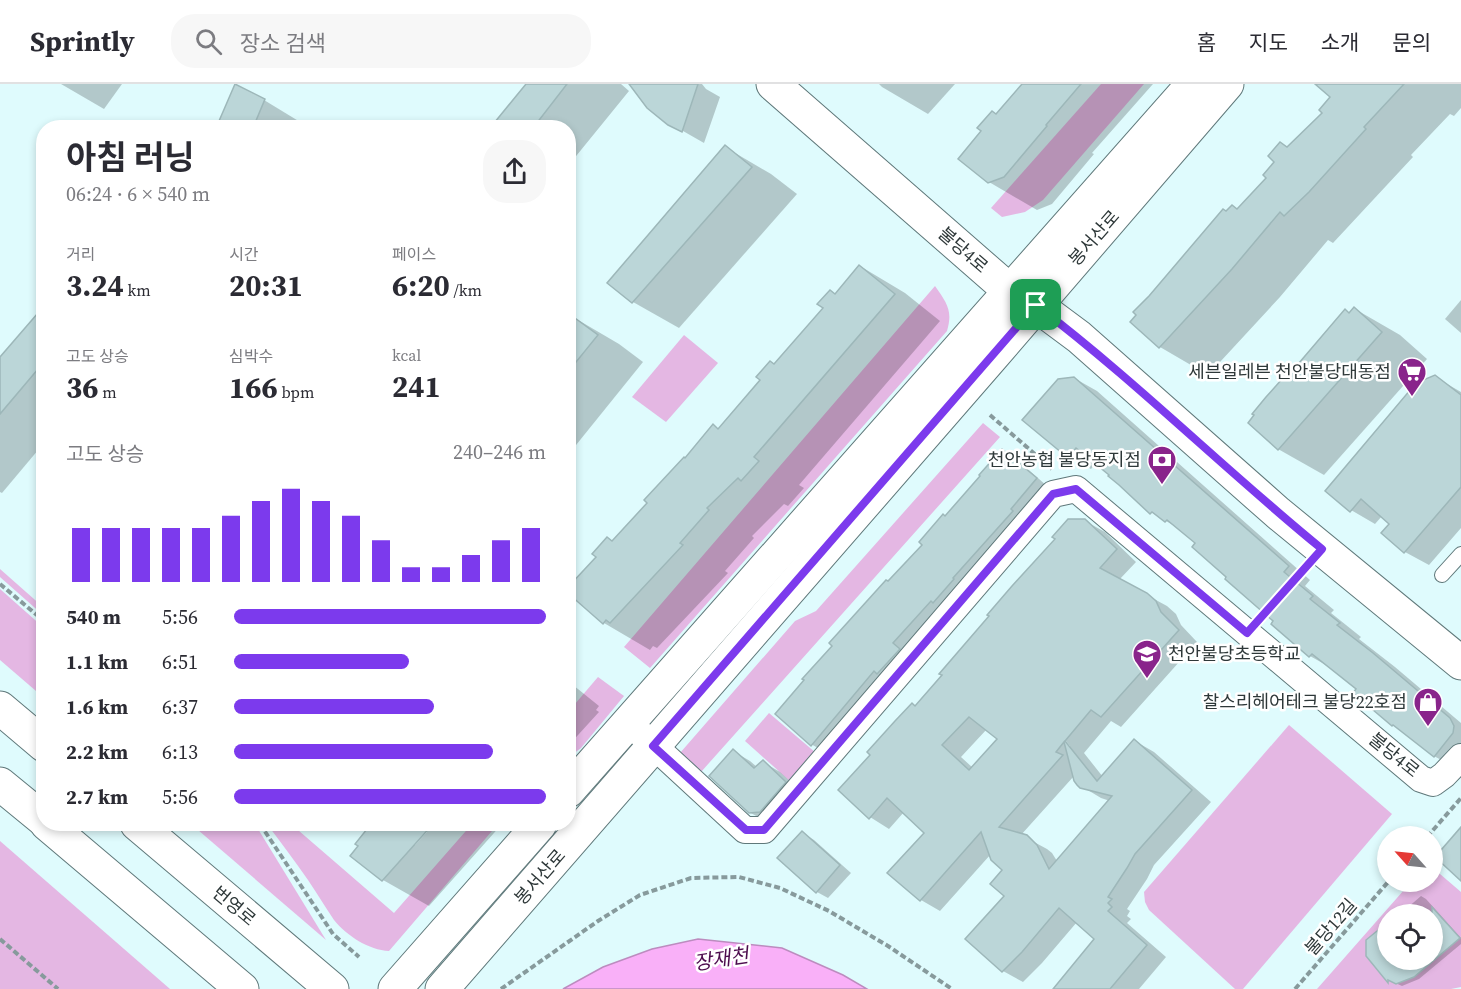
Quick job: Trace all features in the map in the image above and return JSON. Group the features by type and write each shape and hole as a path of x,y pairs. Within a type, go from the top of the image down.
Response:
{"street":[{"name":"불당4로","path":"773,84 1023,298 1079,338 1278,513 1461,663"},
{"name":"봉서산로","path":"442,989 653,746 1023,298 1193,84"},
{"name":"봉서산로","path":"576,783 628,723 1023,298 1227,84"},
{"name":"불당4로","path":"1076,489 1421,779 1433,783 1461,757"},
{"path":"628,723 746,830 764,830 1053,494 1076,489"},
{"path":"0,708 36,738"},
{"path":"0,784 36,813"},
{"path":"55,831 242,989"},
{"name":"번영로","path":"145,831 332,989"},
{"name":"봉서산로","path":"395,989 534,831"}],"lane":[{"path":"1442,575 1461,554"}],"path":[{"path":"990,415 1076,489"},
{"path":"1247,633 1322,549"},
{"path":"0,584 36,614"},
{"path":"1437,826 1461,798"},
{"path":"265,831 333,934 359,957"},
{"path":"501,989 598,921 640,895 691,879 738,877 780,888 829,911 888,946 952,989"},
{"name":"불당12길","path":"1295,989 1379,892"},
{"path":"0,939 58,989"}],"shaded area":[{"path":"1101,84 1144,84 1043,200 1025,212 1002,217 991,208"},
{"path":"935,286 948,307 947,331 650,668 624,647"},
{"path":"684,335 718,363 666,422 632,397"},
{"path":"983,423 1000,437 701,772 680,753 795,621 816,611"},
{"path":"0,569 36,601 36,609 0,577"},
{"path":"0,589 36,621 36,691 0,660"},
{"path":"598,677 624,696 576,752 576,703"},
{"path":"769,713 816,753 791,782 745,741"},
{"path":"1289,725 1392,814 1382,826 1377,826 1377,832 1243,989 1235,989 1149,910 1144,892"},
{"path":"199,831 259,831 326,940"},
{"path":"272,831 299,831 394,913 466,831 492,831 389,951 366,945 339,926"},
{"path":"0,841 170,989 0,989"},
{"path":"1443,877 1461,892 1461,987 1451,989 1317,989 1377,921 1377,970 1443,970 1443,904 1392,904 1402,892 1443,892"}],"water":[{"name":"장재천","path":"698,939 782,948 843,975 867,989 563,989 603,967 652,949"}],"building":[{"path":"235,84 265,99 256,120 219,120"},
{"path":"526,84 567,84 539,120 497,120"},
{"path":"629,84 698,84 682,132 668,125 647,108"},
{"path":"1022,84 1081,84 1004,177 988,183 958,159 981,131 977,128 992,111 996,114"},
{"path":"1315,84 1404,84 1309,192 1284,216 1280,212 1232,269 1159,348 1130,322 1136,315 1133,312 1223,209 1226,211 1232,205 1237,209 1266,178 1263,175 1274,162 1268,156 1280,142 1287,147 1322,113 1319,110 1330,97"},
{"path":"725,145 752,167 632,303 607,283"},
{"path":"859,265 895,294 754,457 759,461 741,481 738,478 707,508 709,510 680,543 683,545 610,623 606,620 603,624 576,600 576,578 596,557 592,554 607,537 612,541 647,503 644,500 685,458 713,424 718,429 760,380 756,377 770,361 774,364 823,308 817,304 830,290 835,294"},
{"path":"1354,307 1382,332 1278,450 1248,423 1254,415 1252,414 1345,309 1349,313"},
{"path":"36,315 36,371 0,414 0,357"},
{"path":"576,319 598,335 576,362"},
{"path":"1435,375 1461,395 1461,487 1404,553 1381,533 1389,524 1361,499 1350,512 1325,491 1416,383"},
{"path":"1074,377 1289,566 1284,572 1313,596 1310,599 1340,623 1337,625 1450,718 1454,726 1453,733 1434,757 1353,693 1356,689 1312,654 1309,657 1271,624 1273,621 1192,547 1195,543 1167,520 1165,522 1152,512 1150,514 1109,475 1076,448 1068,458 1022,420 1058,379"},
{"path":"1002,449 1037,478 1011,509 1013,511 954,579 893,643 900,649 877,674 874,671 811,746 775,714 832,646 829,643 886,580 888,581 922,545 919,542 943,514 945,516"},
{"path":"1068,519 1085,519 1117,549 1100,568 1147,593 1156,601 1161,612 1179,630 1101,717 1091,710 1065,741 1097,781 1134,739 1192,790 1135,854 1108,897 1112,899 1108,903 1112,907 1108,911 1147,945 1110,989 1053,989 1094,939 1059,908 1002,972 965,939 1004,896 990,884 1002,870 991,860 981,832 920,901 887,873 924,833 887,798 869,819 838,790 870,755 867,752 895,721 912,703 915,706 942,675 939,674 989,616 987,615 1055,539 1052,537","holes":["969,717 997,739 969,770 942,745","1064,742 1077,785 1080,788 1112,796 1049,869 1037,845 1027,835 999,827 1063,755 1056,752"]},
{"path":"733,749 754,768 763,760 786,782 760,812 749,813 709,776"},
{"path":"1461,827 1461,881 1443,864 1443,848"},
{"path":"365,831 427,831 382,881 350,856 358,846 355,844"},
{"path":"802,831 840,865 816,893 777,858"},
{"path":"1443,919 1460,938 1443,952"},
{"path":"1377,931 1377,970 1366,956 1366,940"},
{"path":"1377,970 1422,970 1414,977 1396,984 1388,980 1388,983"}],"place":[{"name":"세븐일레븐 천안불당대동점","path":"1412,398"},
{"name":"천안농협 불당동지점","path":"1162,486"},
{"name":"천안불당초등학교","path":"1147,680"},
{"name":"찰스리헤어테크 불당22호점","path":"1428,728"}],"route":[{"path":"1036,305 1079,338 1322,549 1247,633 1076,489 1053,494 764,830 746,830 653,746 1036,305"}]}
